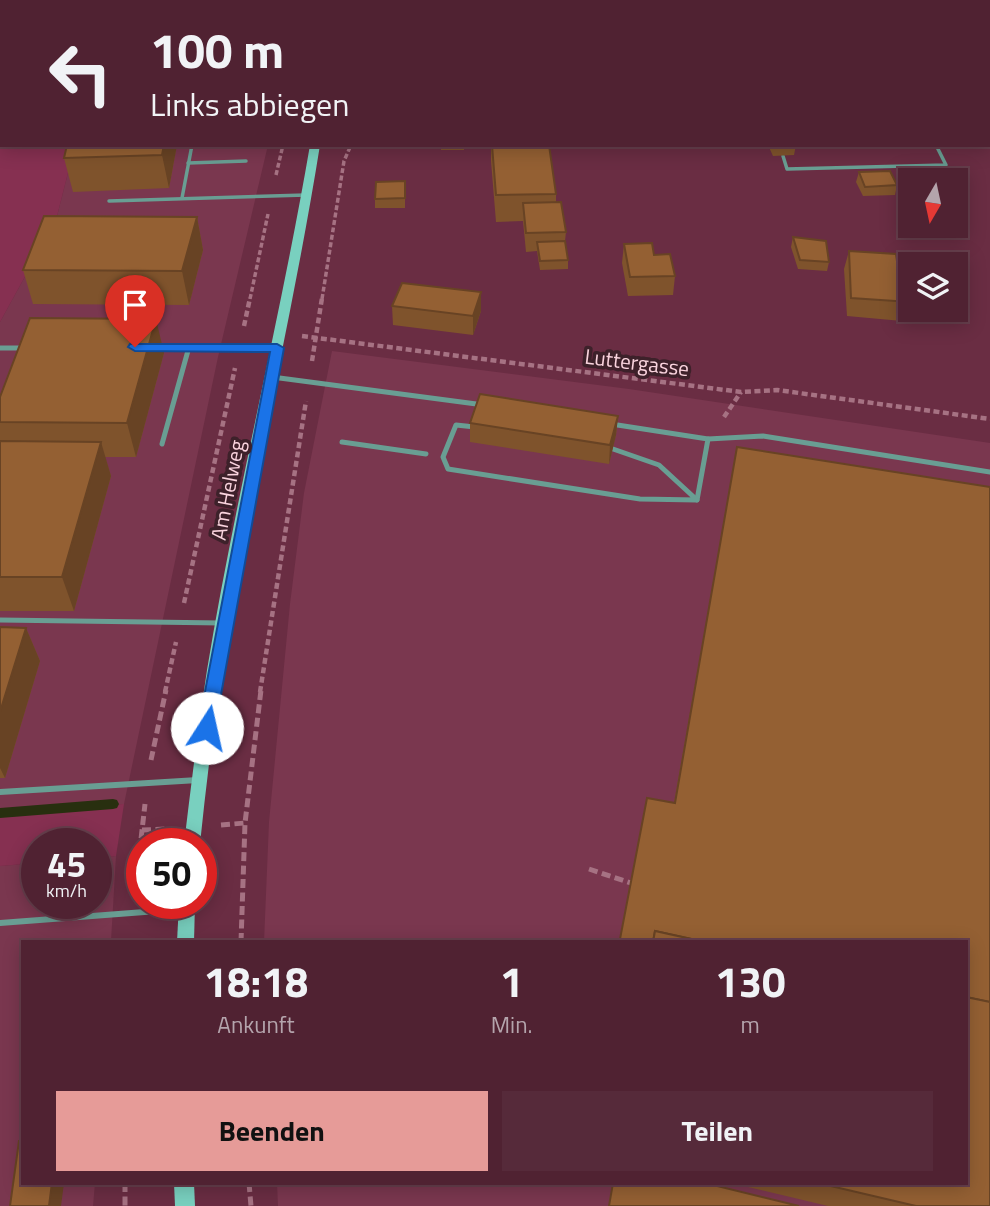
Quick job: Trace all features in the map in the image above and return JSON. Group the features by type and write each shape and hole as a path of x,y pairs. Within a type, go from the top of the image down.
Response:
{"main road":[{"name":"Am Helweg","path":"194,828 198,780 225,623 315,147"},
{"path":"312,164 322,147"},
{"path":"185,940 186,919"},
{"path":"184,1185 185,1206"}],"lane":[{"path":"182,198 192,147"},
{"path":"783,156 788,169 946,165 937,147"},
{"path":"188,163 246,160"},
{"path":"109,201 306,195"},
{"path":"148,347 239,348 278,341"},
{"path":"162,444 189,347"},
{"path":"0,348 27,348"},
{"path":"272,377 487,406"},
{"path":"597,422 708,439 763,436 990,472"},
{"path":"475,427 456,425 443,457 448,468 640,499 697,500"},
{"path":"697,500 708,439"},
{"path":"342,442 426,454"},
{"path":"612,449 659,465 697,500"},
{"path":"0,620 225,623"},
{"path":"0,792 198,780"},
{"path":"0,923 126,912"}],"path":[{"path":"142,828 147,782 180,622 283,147"},
{"path":"241,940 245,823 258,708 344,161 350,147"},
{"name":"Luttergasse","path":"278,341 316,336 741,392 777,390 990,419"},
{"path":"589,869 631,883"},
{"path":"125,1185 125,1206"},
{"path":"249,1185 251,1206"}],"shaded area":[{"path":"0,147 74,147 56,220 0,322"},
{"path":"74,147 268,147 218,357 124,804 0,811 0,322 56,220"},
{"path":"332,351 629,389 990,443 990,1206 278,1206 277,1185 968,1185 968,940 264,940 269,822 290,604 304,493"},
{"path":"124,804 116,856 112,856 112,828 21,828 21,864 0,866 0,811"},
{"path":"112,856 116,856 111,940 21,940 21,1185 95,1185 93,1206 0,1206 0,866 21,864 21,919 112,919"}],"building":[{"path":"67,147 164,147 162,155 64,158"},
{"path":"492,147 549,147 556,194 496,195"},
{"path":"890,171 897,185 865,187 859,172"},
{"path":"405,181 405,198 375,199 376,182"},
{"path":"561,202 566,232 526,233 523,203"},
{"path":"44,216 197,217 182,271 23,270"},
{"path":"793,237 826,241 829,262 800,260"},
{"path":"565,241 568,260 540,261 537,242"},
{"path":"652,243 654,255 670,254 675,276 630,277 624,244"},
{"path":"849,251 896,254 898,301 851,298"},
{"path":"402,283 481,292 473,316 392,306"},
{"path":"30,318 156,319 127,423 0,422 0,397"},
{"path":"480,394 618,416 610,445 470,423"},
{"path":"0,441 101,442 62,577 0,577"},
{"path":"737,447 990,487 990,1002 968,997 968,940 696,940 655,931 653,940 620,939 647,798 675,803"},
{"path":"0,627 26,628 0,712"},
{"path":"655,931 696,940 653,940"},
{"path":"968,997 990,1002 990,1206 916,1206 827,1185 968,1185"},
{"path":"21,1141 21,1185 52,1185 49,1206 10,1206"},
{"path":"613,1185 713,1185 799,1206 609,1206"}],"waterway":[{"path":"0,813 113,804"}],"route":[{"path":"135,347 277,348 207,728"}]}
